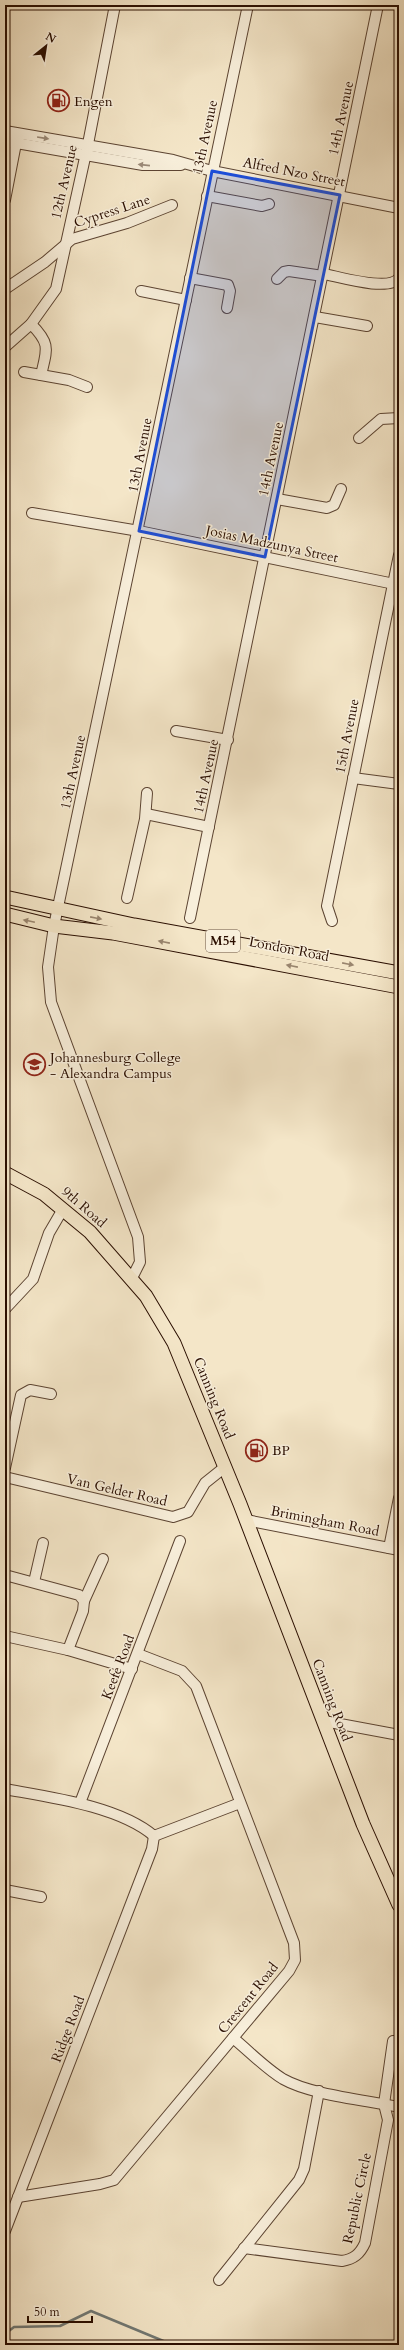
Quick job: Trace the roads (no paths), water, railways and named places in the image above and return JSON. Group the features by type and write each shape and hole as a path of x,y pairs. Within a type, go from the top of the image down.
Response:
{"main road":[{"name":"M54","path":"5,897 58,910"},
{"name":"London Road","path":"58,910 399,973"},
{"name":"M54","path":"5,914 54,926"},
{"name":"London Road","path":"54,926 113,933 399,987"},
{"name":"9th Road","path":"5,1173 44,1194 63,1209 100,1242 132,1278"},
{"name":"Canning Road","path":"132,1278 154,1309 174,1343 246,1520 375,1853 399,1905"}],"street":[{"name":"12th Avenue","path":"5,348 31,324 56,289 64,243 88,144 115,5"},
{"name":"13th Avenue","path":"54,926 139,531 212,171 248,5"},
{"name":"14th Avenue","path":"190,918 324,275 378,5"},
{"name":"Alfred Nzo Street","path":"5,131 17,138 85,156 143,165 169,167 183,164"},
{"name":"Alfred Nzo Street","path":"5,141 17,138 88,144 173,160 212,171 340,195 399,208"},
{"path":"5,200 17,138"},
{"path":"207,196 262,206 269,204"},
{"name":"Cypress Lane","path":"5,289 45,262 64,243 74,238 127,223 172,205"},
{"path":"277,278 287,271 324,275 384,285 394,282 399,278"},
{"path":"190,278 228,284 230,291 227,308"},
{"path":"141,291 186,300"},
{"path":"315,317 367,326"},
{"path":"31,324 42,335 47,345 41,375"},
{"path":"24,372 68,380 87,387"},
{"path":"359,438 381,419 399,418"},
{"path":"277,499 327,508 334,506 341,489"},
{"name":"Josias Madzunya Street","path":"32,513 139,531 396,585"},
{"name":"15th Avenue","path":"332,921 327,906 353,778 396,585 399,555"},
{"path":"176,731 228,740"},
{"path":"353,778 399,784"},
{"path":"127,898 146,814 147,793"},
{"path":"146,814 209,826"},
{"path":"54,926 48,968 51,1002 138,1237 140,1262 132,1278"},
{"path":"5,1309 33,1279 49,1233 63,1209"},
{"path":"5,1468 21,1395 30,1390 51,1394"},
{"name":"Van Gelder Road","path":"5,1477 173,1517 188,1512 205,1483 225,1467"},
{"path":"394,1549 399,1498"},
{"name":"Brimingham Road","path":"246,1520 394,1549"},
{"name":"Keefe Road","path":"80,1802 138,1654 180,1541"},
{"path":"34,1582 42,1543"},
{"path":"68,1650 83,1611 84,1601 103,1559"},
{"path":"5,1575 74,1592 84,1601"},
{"path":"5,1636 68,1650 132,1669"},
{"name":"Crescent Road","path":"18,2197 100,2184 114,2180 289,1971 296,1955 294,1943 198,1691 192,1679 173,1667 138,1654"},
{"path":"324,1721 399,1735"},
{"path":"5,1789 80,1802 136,1825 154,1836 240,1803"},
{"name":"Ridge Road","path":"5,2231 152,1849 154,1836"},
{"path":"5,1890 40,1897"},
{"path":"233,2038 283,2079 319,2091 399,2107"},
{"name":"Republic Circle","path":"244,2248 342,2261 353,2258 360,2252 365,2243 388,2120 384,2104 393,2041"},
{"path":"219,2280 302,2174 319,2091"}],"waterway":[{"path":"5,2334 14,2327 60,2326 91,2311 173,2345"}],"place":[{"name":"Engen","path":"59,101"},
{"name":"Johannesburg College - Alexandra Campus","path":"35,1065"},
{"name":"BP","path":"257,1450"}]}
